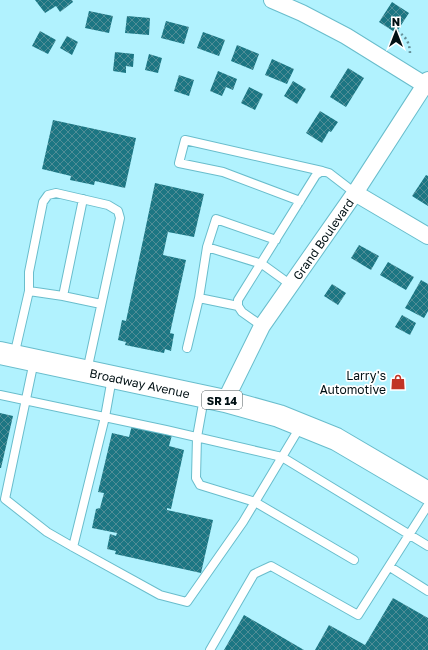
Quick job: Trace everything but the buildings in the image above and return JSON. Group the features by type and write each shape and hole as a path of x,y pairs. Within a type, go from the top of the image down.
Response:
{"main road":[{"name":"Broadway Avenue","path":"16,357 215,399 279,416 336,439 428,493"}],"street":[{"path":"272,0 302,13 346,36 426,83"},
{"name":"Grand Boulevard","path":"215,399 262,326 355,193 426,83"},
{"path":"355,193 428,236"}],"lane":[{"path":"300,201 223,172 179,163 185,140 329,173 355,193"},
{"path":"262,326 242,312 238,306 238,300 262,264 316,175 322,171"},
{"path":"87,372 120,218 118,210 108,205 56,193 48,195 43,202 29,272 29,291 16,357 26,401 2,498 48,532 73,547 160,595 187,602 243,522 301,425"},
{"path":"63,296 84,199"},
{"path":"187,348 199,298 207,247 216,219 276,240"},
{"path":"207,247 262,264 291,285"},
{"path":"29,291 102,304"},
{"path":"199,298 238,306"},
{"path":"73,547 112,377"},
{"path":"0,395 166,430 282,458 428,546"},
{"path":"215,399 197,437 196,478 200,486 255,502 354,560"},
{"path":"210,650 254,574 271,566 358,615 428,505"},
{"path":"390,566 428,591"}],"path":[{"path":"397,31 403,35 409,43 410,55"}],"place":[{"name":"Larry's Automotive","path":"398,382"}]}
